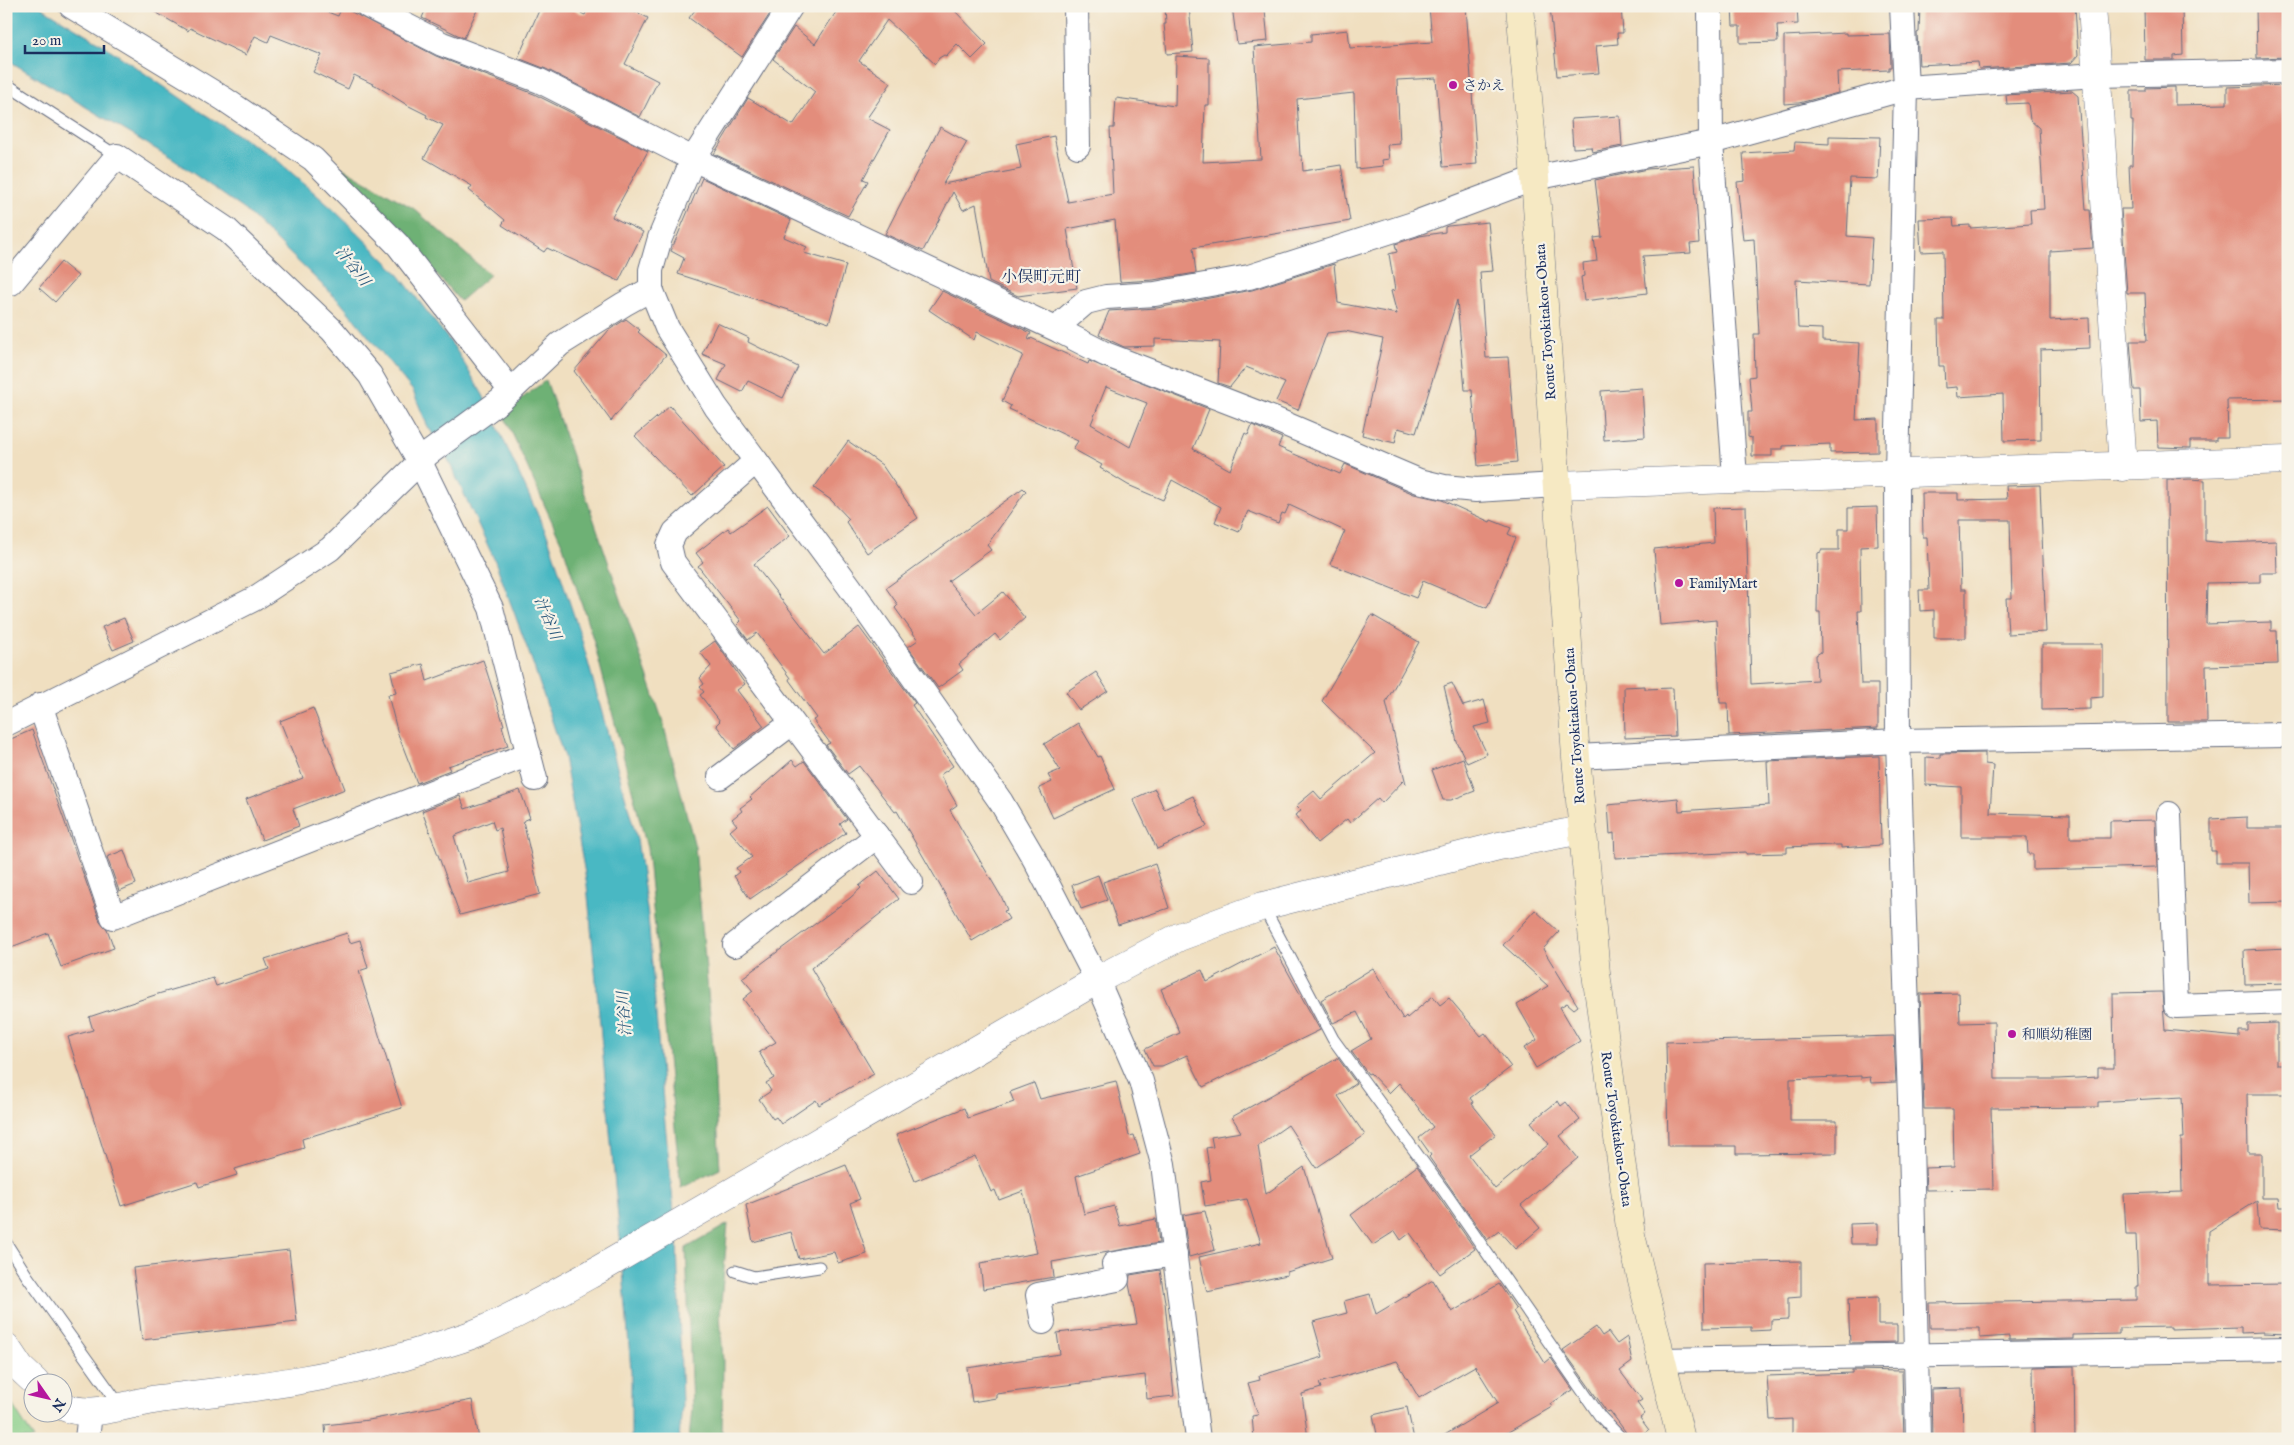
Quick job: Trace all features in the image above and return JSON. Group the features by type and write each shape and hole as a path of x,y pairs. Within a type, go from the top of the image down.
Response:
{"main road":[{"name":"Route Toyokitakou-Obata","path":"1520,6 1535,178 1576,757 1596,972 1631,1235 1660,1360 1681,1439"}],"street":[{"path":"71,6 224,99 313,159 398,245 505,396"},
{"path":"368,6 403,14 442,44 540,81 693,159 1060,331 1105,354 1276,420 1419,481 1444,487 1476,490 1556,485 1897,472 2123,467 2288,460"},
{"path":"1076,6 1078,146"},
{"path":"1710,6 1711,142 1735,478"},
{"path":"1902,6 1906,88 1897,472 1898,741 1910,1090 1918,1439"},
{"path":"2092,6 2123,467"},
{"path":"783,10 693,159 660,238 651,270 651,289 667,328 716,407 849,586 1001,802 1035,860 1097,980 1141,1082 1163,1164 1198,1439"},
{"path":"1060,331 1065,320 1086,302 1106,297 1155,294 1248,277 1413,224 1535,178 1711,142 1906,88 2097,75 2288,71"},
{"path":"10,283 117,156 226,229 332,330 370,374 424,457 492,608 535,779"},
{"path":"6,724 40,705 254,599 330,550 424,457 505,396 560,344 651,289"},
{"path":"756,461 675,532 669,546 673,562 911,882"},
{"path":"40,705 114,917 529,754"},
{"path":"720,777 792,723"},
{"path":"1576,757 1898,741 2288,735"},
{"path":"2169,814 2176,1006 2288,1002"},
{"path":"72,1410 88,1426 120,1406 276,1385 372,1367 479,1332 598,1270 1097,980 1179,937 1263,906 1499,846 1582,830"},
{"path":"735,945 877,836"},
{"path":"1043,1322 1038,1295 1117,1279 1114,1264 1175,1254"},
{"path":"6,1347 24,1372"},
{"path":"1660,1360 2288,1349"}],"lane":[{"path":"6,84 117,156"},
{"path":"1263,906 1333,1039 1444,1191 1600,1416 1622,1439"},
{"path":"6,1243 27,1276 120,1406"},
{"path":"735,1271 754,1277 819,1266"}],"green space":[{"path":"341,167 413,208 490,275 460,301"},
{"path":"546,380 662,719 695,847 713,1048 720,1169 681,1188 647,848 594,642 563,546 503,413"},
{"path":"728,1224 720,1314 723,1362 722,1439 689,1439 692,1408 686,1248"},
{"path":"6,1395 34,1439 6,1439"}],"water":[{"name":"汁谷川","path":"6,6 39,6 102,44 198,110 276,159 335,211 396,271 455,348 483,395 548,537 581,637 637,839 648,916 664,1113 677,1241 682,1405 679,1439 631,1439 631,1371 587,885 564,757 532,661 495,561 445,453 427,425 413,391 341,303 245,210 174,160 6,59"}],"building":[{"path":"145,6 312,6 338,16 342,7 436,56 534,94 648,151 612,217 643,232 619,281 547,248 544,252 502,225 505,220 469,190 472,186 424,158 443,125 426,117 427,115 354,75 348,89 313,72 322,55 271,35 268,42 255,36 246,55 190,28 188,31"},
{"path":"427,6 479,6 464,38 422,18"},
{"path":"541,6 566,6 585,15 589,6 625,6 648,18 625,64 658,81 640,117 546,69 518,58"},
{"path":"698,6 775,6 742,57 689,18"},
{"path":"840,6 950,6 987,44 972,59 957,44 946,56 944,55 939,58 935,64 887,20 859,61 891,83 867,118 890,130 863,179 868,181 848,216 714,154 748,98 793,125 815,92 773,59 794,27 815,44"},
{"path":"1165,6 1189,6 1193,52 1167,54 1164,24 1166,24"},
{"path":"1232,6 1261,6 1261,10 1265,10 1268,41 1237,44"},
{"path":"1429,6 1466,6 1477,164 1443,167 1436,78 1397,80 1400,144 1387,145 1389,159 1382,160 1383,166 1356,169 1354,93 1297,99 1300,156 1302,156 1303,171 1341,165 1350,221 1193,248 1196,273 1153,280 1120,282 1115,220 1067,229 1077,288 1018,296 989,282 976,204 963,210 953,192 923,251 885,234 940,127 967,142 943,184 1021,169 1016,144 1054,136 1068,202 1113,194 1110,128 1114,128 1116,98 1175,106 1176,56 1209,58 1209,105 1205,105 1203,162 1261,159 1254,47 1311,42 1311,34 1348,30 1350,48 1432,42"},
{"path":"1550,6 1621,6 1623,33 1617,33 1618,44 1596,46 1599,73 1557,76"},
{"path":"1732,6 1797,6 1798,24 1777,25 1778,42 1740,43 1740,26 1733,26"},
{"path":"1920,6 1988,6 1988,9 2018,6 2075,6 2078,55 2071,63 1979,69 1978,62 1919,65 1917,33 1919,32"},
{"path":"2144,6 2182,6 2183,55 2174,56 2174,60 2145,60"},
{"path":"2256,6 2285,6 2285,29 2288,29 2288,57 2257,58"},
{"path":"1846,33 1846,35 1890,34 1891,67 1889,67 1889,70 1837,72 1838,93 1799,103 1784,104 1784,36"},
{"path":"2288,85 2288,399 2227,400 2228,438 2216,438 2216,441 2190,441 2190,448 2158,447 2157,421 2141,422 2140,390 2134,390 2130,341 2147,341 2145,293 2127,293 2121,209 2131,209 2129,165 2132,165 2133,121 2131,121 2131,91 2146,91 2146,88 2175,87 2175,105 2227,104 2227,87"},
{"path":"2072,91 2078,96 2086,210 2090,210 2093,248 2050,251 2050,320 2089,318 2090,348 2040,350 2041,440 2004,441 2003,394 1958,397 1957,387 1945,388 1944,366 1939,366 1938,320 1944,320 1943,251 1921,252 1919,219 1953,218 1954,226 1970,225 1970,228 2031,224 2030,210 2044,209 2039,128 2030,120 2028,103 2007,104 2006,95"},
{"path":"1620,116 1622,146 1592,152 1591,147 1573,148 1571,119"},
{"path":"1829,136 1880,137 1878,179 1850,178 1847,236 1872,238 1869,284 1796,280 1798,328 1822,329 1822,341 1860,343 1856,420 1878,419 1878,452 1830,453 1830,444 1783,446 1783,449 1772,449 1772,456 1752,456 1752,438 1748,437 1748,412 1752,412 1749,377 1755,376 1754,334 1759,334 1754,239 1743,240 1737,182 1745,181 1743,153 1794,150 1795,142 1829,144"},
{"path":"1694,166 1699,243 1690,244 1691,253 1643,256 1647,293 1584,301 1581,277 1584,276 1583,263 1597,261 1594,238 1602,237 1595,180 1647,169"},
{"path":"702,178 791,220 784,237 807,247 804,253 846,265 829,323 678,274 684,258 671,251"},
{"path":"1488,222 1493,271 1480,272 1486,358 1508,357 1517,462 1478,466 1472,390 1465,390 1457,300 1416,433 1398,428 1395,443 1362,435 1383,339 1345,331 1327,333 1298,410 1276,401 1285,383 1246,367 1230,387 1218,383 1220,342 1155,339 1155,346 1124,347 1099,335 1109,311 1157,308 1252,290 1334,264 1338,303 1397,314 1391,291 1395,290 1389,254 1397,252 1395,244 1420,236 1445,232 1445,227 1448,226"},
{"path":"61,262 78,276 55,302 39,288"},
{"path":"942,291 1031,333 1028,339 1030,340 1031,338 1088,364 1089,361 1209,409 1193,449 1230,470 1245,433 1248,435 1252,425 1282,438 1278,447 1340,474 1345,464 1414,494 1442,500 1490,522 1491,520 1511,528 1508,534 1516,538 1487,608 1423,581 1416,598 1330,564 1345,531 1289,505 1285,514 1282,513 1278,523 1248,511 1239,532 1215,522 1221,507 1172,480 1163,500 1128,485 1100,468 1102,465 1073,449 1078,441 1009,409 1011,406 1002,401 1023,355 977,332 974,340 929,310","holes":["1106,387 1147,403 1130,447 1091,424"]},
{"path":"626,319 640,330 638,332 666,355 611,421 574,371 609,330"},
{"path":"717,323 749,338 748,342 798,367 783,398 748,381 742,392 718,380 726,364 702,354"},
{"path":"1642,388 1645,437 1604,440 1601,391"},
{"path":"670,406 724,467 692,496 635,436"},
{"path":"848,441 882,465 918,518 867,553 846,522 849,519 831,500 814,488"},
{"path":"2167,480 2205,480 2205,541 2225,543 2276,541 2277,573 2260,573 2260,582 2207,583 2206,624 2271,622 2271,631 2277,631 2278,664 2206,666 2207,722 2168,722"},
{"path":"2040,485 2046,632 2008,634 2006,598 2012,598 2010,520 1959,520 1961,589 1966,589 1966,638 1934,638 1934,610 1920,611 1919,590 1929,590 1927,537 1923,537 1922,493 1958,493 1958,500 2007,499 2006,486"},
{"path":"1023,488 1026,491 987,545 991,550 948,581 976,614 1003,592 1025,618 1000,640 995,634 959,664 963,670 938,688 908,647 918,640 895,608 898,605 886,588"},
{"path":"768,506 790,536 754,564 824,654 859,627 915,703 912,705 953,766 940,775 957,805 950,810 1002,898 1007,910 1004,911 1009,919 972,941 897,811 895,812 859,766 848,774 826,745 830,743 813,720 817,718 789,680 790,678 757,633 748,640 737,625 741,621 698,566 703,562 696,553 728,528 731,532"},
{"path":"1746,507 1751,684 1817,680 1816,655 1821,652 1820,612 1817,612 1818,553 1821,550 1839,550 1839,529 1848,529 1848,508 1877,507 1878,546 1860,547 1861,611 1858,611 1861,684 1878,684 1878,728 1729,735 1728,703 1720,703 1716,620 1660,625 1654,549 1714,543 1713,508"},
{"path":"1372,615 1419,642 1386,702 1406,784 1403,781 1382,803 1378,798 1350,823 1347,819 1317,843 1295,815 1301,811 1296,806 1314,791 1321,799 1375,753 1322,701"},
{"path":"124,618 134,641 113,650 102,627"},
{"path":"715,641 745,684 737,690 764,726 734,749 716,725 720,721 700,695 704,692 700,687 704,684 700,678 711,666 700,652"},
{"path":"2042,644 2103,644 2103,697 2090,698 2090,709 2042,710"},
{"path":"483,660 504,725 502,726 508,746 448,766 450,770 417,783 398,734 388,695 396,693 391,672 423,664 427,681"},
{"path":"1096,672 1108,691 1079,710 1066,692"},
{"path":"1452,683 1463,706 1484,700 1490,723 1474,727 1487,754 1467,763 1457,742 1444,686"},
{"path":"1645,686 1645,689 1673,688 1675,736 1625,738 1624,687"},
{"path":"313,708 345,789 293,809 299,826 262,840 246,799 303,778 280,721"},
{"path":"1078,723 1098,757 1100,756 1115,789 1053,818 1039,788 1052,782 1048,775 1060,770 1044,744"},
{"path":"32,730 100,921 107,929 114,948 61,967 48,933 6,949 6,741"},
{"path":"1985,753 1985,764 1993,765 1990,813 2070,815 2070,838 2110,838 2110,821 2155,820 2157,867 2033,870 2033,854 2028,854 2027,837 1961,837 1961,787 1926,785 1926,757 1940,758 1940,754"},
{"path":"1879,756 1881,845 1841,848 1841,845 1787,847 1787,853 1746,854 1746,852 1615,858 1614,833 1610,834 1608,805 1678,798 1679,811 1769,805 1767,761"},
{"path":"1463,758 1475,791 1451,800 1443,800 1432,770"},
{"path":"792,760 797,766 804,761 847,819 840,824 846,833 750,899 734,876 739,872 736,868 752,857 730,831 737,825 732,819 742,811 740,808 752,799 750,797"},
{"path":"1155,789 1164,809 1193,796 1207,826 1157,849 1133,799"},
{"path":"520,790 530,818 523,821 540,894 460,915 422,811 460,796 465,809","holes":["492,821 495,830 500,828 509,872 468,883 454,836"]},
{"path":"2247,817 2247,828 2288,828 2288,902 2249,903 2248,863 2216,863 2216,851 2211,851 2211,819"},
{"path":"124,850 136,884 119,891 107,857"},
{"path":"1155,864 1169,908 1118,925 1103,882"},
{"path":"878,871 899,899 811,968 874,1074 819,1105 816,1100 781,1124 776,1117 773,1119 759,1099 771,1091 766,1083 774,1078 759,1052 776,1042 743,999 753,991 742,978 850,898 861,888 859,886"},
{"path":"1098,875 1107,900 1081,909 1072,885"},
{"path":"1535,910 1559,932 1543,949 1578,1006 1574,1009 1567,1003 1560,1007 1580,1041 1536,1068 1524,1048 1537,1040 1517,1005 1548,986 1503,945"},
{"path":"347,933 350,943 360,940 368,968 359,971 402,1108 302,1139 304,1148 235,1169 237,1175 199,1187 197,1182 121,1206 68,1037 93,1030 89,1017 213,978 216,986 269,969 265,959"},
{"path":"1274,947 1320,1030 1203,1087 1187,1055 1162,1066 1153,1066 1145,1049 1180,1033 1161,989 1202,970 1207,982"},
{"path":"2288,948 2288,983 2245,984 2244,950"},
{"path":"1373,968 1403,1019 1406,1016 1407,1018 1433,996 1440,1005 1449,998 1481,1036 1485,1033 1511,1067 1470,1098 1473,1102 1472,1104 1496,1134 1469,1155 1495,1189 1549,1144 1531,1122 1558,1101 1561,1106 1566,1102 1580,1120 1560,1136 1578,1158 1521,1205 1540,1228 1515,1249 1499,1231 1487,1240 1429,1157 1431,1155 1419,1138 1433,1127 1399,1083 1389,1093 1370,1073 1368,1074 1351,1051 1371,1039 1357,1012 1333,1023 1321,1000"},
{"path":"2162,992 2165,1030 2239,1037 2239,1031 2248,1031 2248,1024 2277,1023 2277,1064 2288,1064 2288,1094 2247,1094 2248,1153 2262,1153 2262,1198 2278,1198 2279,1207 2288,1207 2288,1230 2259,1229 2257,1201 2209,1231 2209,1285 2288,1284 2288,1334 2241,1333 2241,1327 2119,1328 2119,1334 2073,1335 2073,1339 2009,1340 2009,1336 1980,1338 1980,1328 1930,1328 1929,1303 2136,1300 2136,1286 2138,1286 2136,1235 2126,1235 2124,1194 2182,1192 2181,1138 2184,1138 2182,1097 2098,1102 2098,1107 1991,1108 1993,1189 1926,1190 1925,1168 1954,1167 1953,1109 1924,1109 1920,994 1959,993 1960,1023 1994,1022 1995,1079 2058,1079 2098,1077 2098,1068 2114,1068 2113,993"},
{"path":"1894,1036 1896,1082 1871,1083 1870,1077 1861,1078 1861,1076 1790,1079 1790,1121 1837,1121 1837,1153 1736,1154 1736,1146 1668,1146 1666,1042"},
{"path":"1338,1058 1356,1083 1338,1096 1365,1135 1316,1168 1288,1125 1258,1146 1266,1194 1304,1167 1332,1258 1287,1272 1287,1275 1207,1292 1199,1257 1261,1243 1247,1199 1205,1206 1201,1182 1211,1180 1206,1148 1213,1147 1211,1137 1241,1132 1232,1117"},
{"path":"1116,1081 1129,1136 1134,1135 1140,1154 1076,1176 1084,1214 1114,1206 1120,1226 1156,1219 1159,1243 1052,1262 1054,1277 983,1289 980,1263 1037,1253 1023,1191 999,1200 995,1190 991,1192 975,1156 915,1181 896,1135 964,1108 968,1118 1014,1102 1010,1092 1034,1083 1040,1099"},
{"path":"846,1165 860,1199 850,1203 867,1254 838,1263 834,1252 799,1259 791,1232 753,1242 746,1205"},
{"path":"1417,1166 1475,1249 1440,1274 1410,1233 1401,1240 1395,1231 1373,1245 1351,1215"},
{"path":"1205,1211 1215,1250 1189,1257 1183,1215"},
{"path":"1878,1223 1878,1244 1851,1244 1850,1224"},
{"path":"289,1250 297,1322 142,1340 133,1268"},
{"path":"1801,1261 1801,1297 1788,1298 1788,1319 1771,1320 1771,1330 1751,1331 1751,1327 1704,1328 1703,1263"},
{"path":"1160,1270 1174,1396 1147,1399 1145,1375 996,1394 996,1398 972,1402 967,1368 1060,1354 1057,1333 1137,1324 1129,1284 1130,1275"},
{"path":"1433,1280 1452,1312 1499,1284 1516,1309 1513,1311 1545,1363 1551,1358 1573,1390 1550,1404 1552,1407 1496,1439 1438,1439 1498,1403 1475,1366 1419,1398 1397,1361 1319,1383 1321,1388 1302,1394 1308,1439 1254,1439 1252,1416 1258,1415 1248,1383 1260,1380 1259,1376 1323,1357 1313,1322 1347,1313 1344,1301 1370,1294 1376,1314"},
{"path":"1878,1298 1878,1325 1897,1325 1897,1342 1850,1343 1848,1299"},
{"path":"1596,1327 1602,1336 1608,1332 1617,1344 1627,1337 1632,1362 1620,1371 1642,1400 1637,1403 1645,1414 1640,1418 1649,1430 1637,1439 1631,1439 1610,1411 1607,1412 1563,1350"},
{"path":"2074,1366 2075,1439 2034,1439 2033,1367"},
{"path":"1852,1370 1902,1371 1904,1439 1869,1439 1869,1437 1792,1439 1792,1419 1770,1420 1767,1376 1852,1373"},
{"path":"1962,1388 1963,1439 1932,1439 1931,1389"},
{"path":"472,1400 479,1439 326,1439 325,1425 369,1420"},
{"path":"1407,1407 1414,1439 1378,1439 1373,1415"}],"place":[{"name":"さかえ","path":"1453,85"},
{"name":"FamilyMart","path":"1679,583"},
{"name":"和順幼稚園","path":"2012,1034"}],"district":[{"name":"小俣町元町","path":"1041,276"}]}
